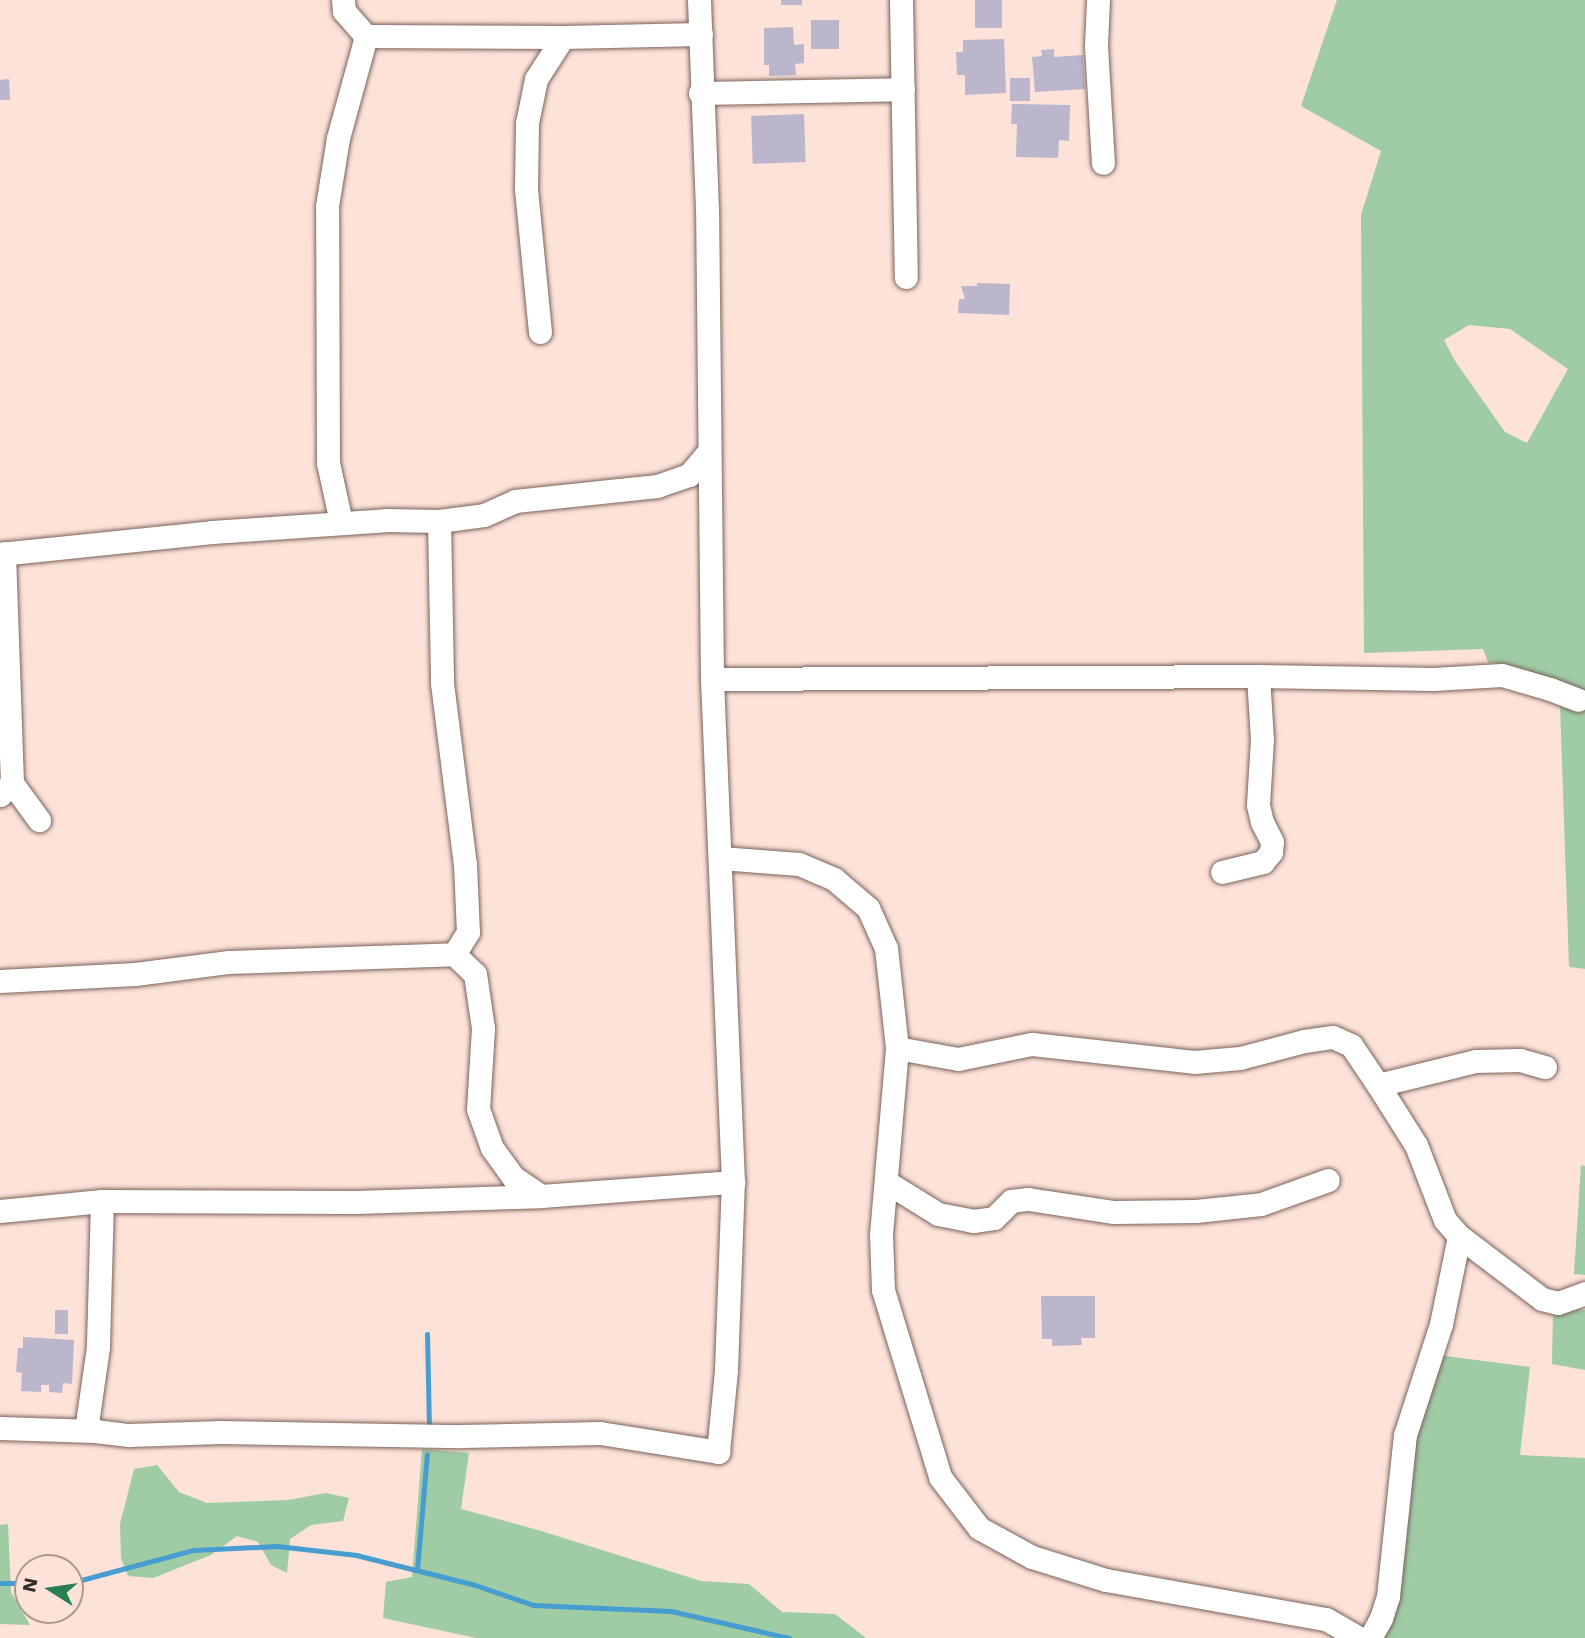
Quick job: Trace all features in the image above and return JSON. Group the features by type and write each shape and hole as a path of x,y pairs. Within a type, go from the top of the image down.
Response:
{"street":[{"path":"343,0 344,11 366,36 563,37 701,34"},
{"path":"0,1428 129,1435 221,1432 461,1436 600,1433 718,1452 726,1370 733,1182 712,679 706,209 700,93 699,0"},
{"path":"901,0 906,277"},
{"path":"1098,0 1096,46 1103,163"},
{"path":"341,522 328,463 327,206 338,138 366,36"},
{"path":"540,332 526,188 527,123 536,79 563,37"},
{"path":"700,93 903,89"},
{"path":"39,820 6,789 2,553 341,522 439,521 484,515 515,501 657,486 690,474 708,452"},
{"path":"439,521 442,683 465,864 468,932 454,954"},
{"path":"712,679 1258,676 1433,679 1502,675 1578,700"},
{"path":"1222,872 1263,862 1271,852 1272,842 1262,822 1258,805 1262,739 1258,676"},
{"path":"719,858 799,864 834,879 868,908 886,948 897,1048 888,1184 881,1234 883,1290 940,1477 979,1528 1032,1557 1107,1580 1326,1619 1359,1638"},
{"path":"0,981 135,974 229,962 454,954 475,974 483,1028 478,1109 492,1149 513,1177 541,1196"},
{"path":"897,1048 958,1059 1032,1044 1194,1062 1240,1058 1304,1041 1333,1037 1351,1045 1416,1145 1445,1220 1459,1236 1542,1298 1558,1303 1585,1293"},
{"path":"1378,1085 1476,1061 1520,1060 1545,1068"},
{"path":"888,1184 938,1214 973,1221 995,1217 1011,1201 1028,1199 1114,1212 1196,1211 1261,1204 1328,1180"},
{"path":"0,1211 102,1201 355,1202 541,1196 733,1182"},
{"path":"94,1431 87,1423 98,1347 102,1201"},
{"path":"1370,1638 1381,1618 1388,1596 1405,1435 1441,1324 1459,1236"}],"green space":[{"path":"1337,0 1585,0 1585,969 1569,967 1560,704 1504,665 1488,662 1483,649 1364,653 1361,215 1381,151 1301,106","holes":["1469,325 1510,329 1568,369 1527,443 1505,432 1455,361 1444,340"]},
{"path":"1581,1165 1585,1166 1585,1275 1574,1274"},
{"path":"1553,1308 1585,1310 1585,1370 1552,1364"},
{"path":"1438,1355 1530,1367 1520,1455 1585,1458 1585,1638 1379,1638 1418,1421"},
{"path":"422,1449 469,1453 461,1509 701,1581 749,1584 782,1612 835,1614 866,1638 476,1638 383,1618 386,1582 412,1577"},
{"path":"157,1465 179,1492 207,1503 288,1500 326,1493 349,1498 343,1521 311,1525 290,1539 287,1573 271,1565 258,1542 237,1536 211,1555 153,1578 128,1576 121,1558 120,1524 134,1469"},
{"path":"8,1524 14,1624 30,1625 0,1624 0,1525"}],"building":[{"path":"781,0 802,0 802,5 781,5"},
{"path":"975,0 1002,0 1002,28 975,28"},
{"path":"811,20 839,20 839,49 811,49"},
{"path":"793,27 794,45 804,44 804,63 795,64 796,75 769,76 769,65 764,65 764,28"},
{"path":"1004,39 1006,93 965,95 965,75 957,75 956,52 963,52 963,40"},
{"path":"1054,49 1054,57 1083,55 1085,89 1035,92 1032,57 1042,56 1041,50"},
{"path":"1010,78 1030,78 1030,101 1010,101"},
{"path":"9,79 10,100 0,100 0,80"},
{"path":"1012,104 1070,105 1069,141 1059,140 1058,158 1016,157 1017,124 1011,124"},
{"path":"804,114 806,162 753,164 751,116"},
{"path":"977,283 1010,284 1009,315 958,313 959,299 965,299 961,286 977,286"},
{"path":"1041,1296 1095,1296 1095,1338 1081,1338 1082,1345 1052,1346 1052,1339 1042,1339"},
{"path":"55,1310 68,1310 68,1334 55,1334"},
{"path":"23,1337 74,1340 72,1384 63,1383 62,1393 49,1392 49,1385 41,1385 41,1392 21,1391 22,1373 16,1372 18,1348 23,1348"}],"waterway":[{"path":"427,1334 429,1428"},
{"path":"417,1570 427,1454"},
{"path":"84,1579 193,1550 277,1546 356,1555 475,1585 533,1605 671,1611 789,1638"},
{"path":"0,1583 14,1583"}]}
